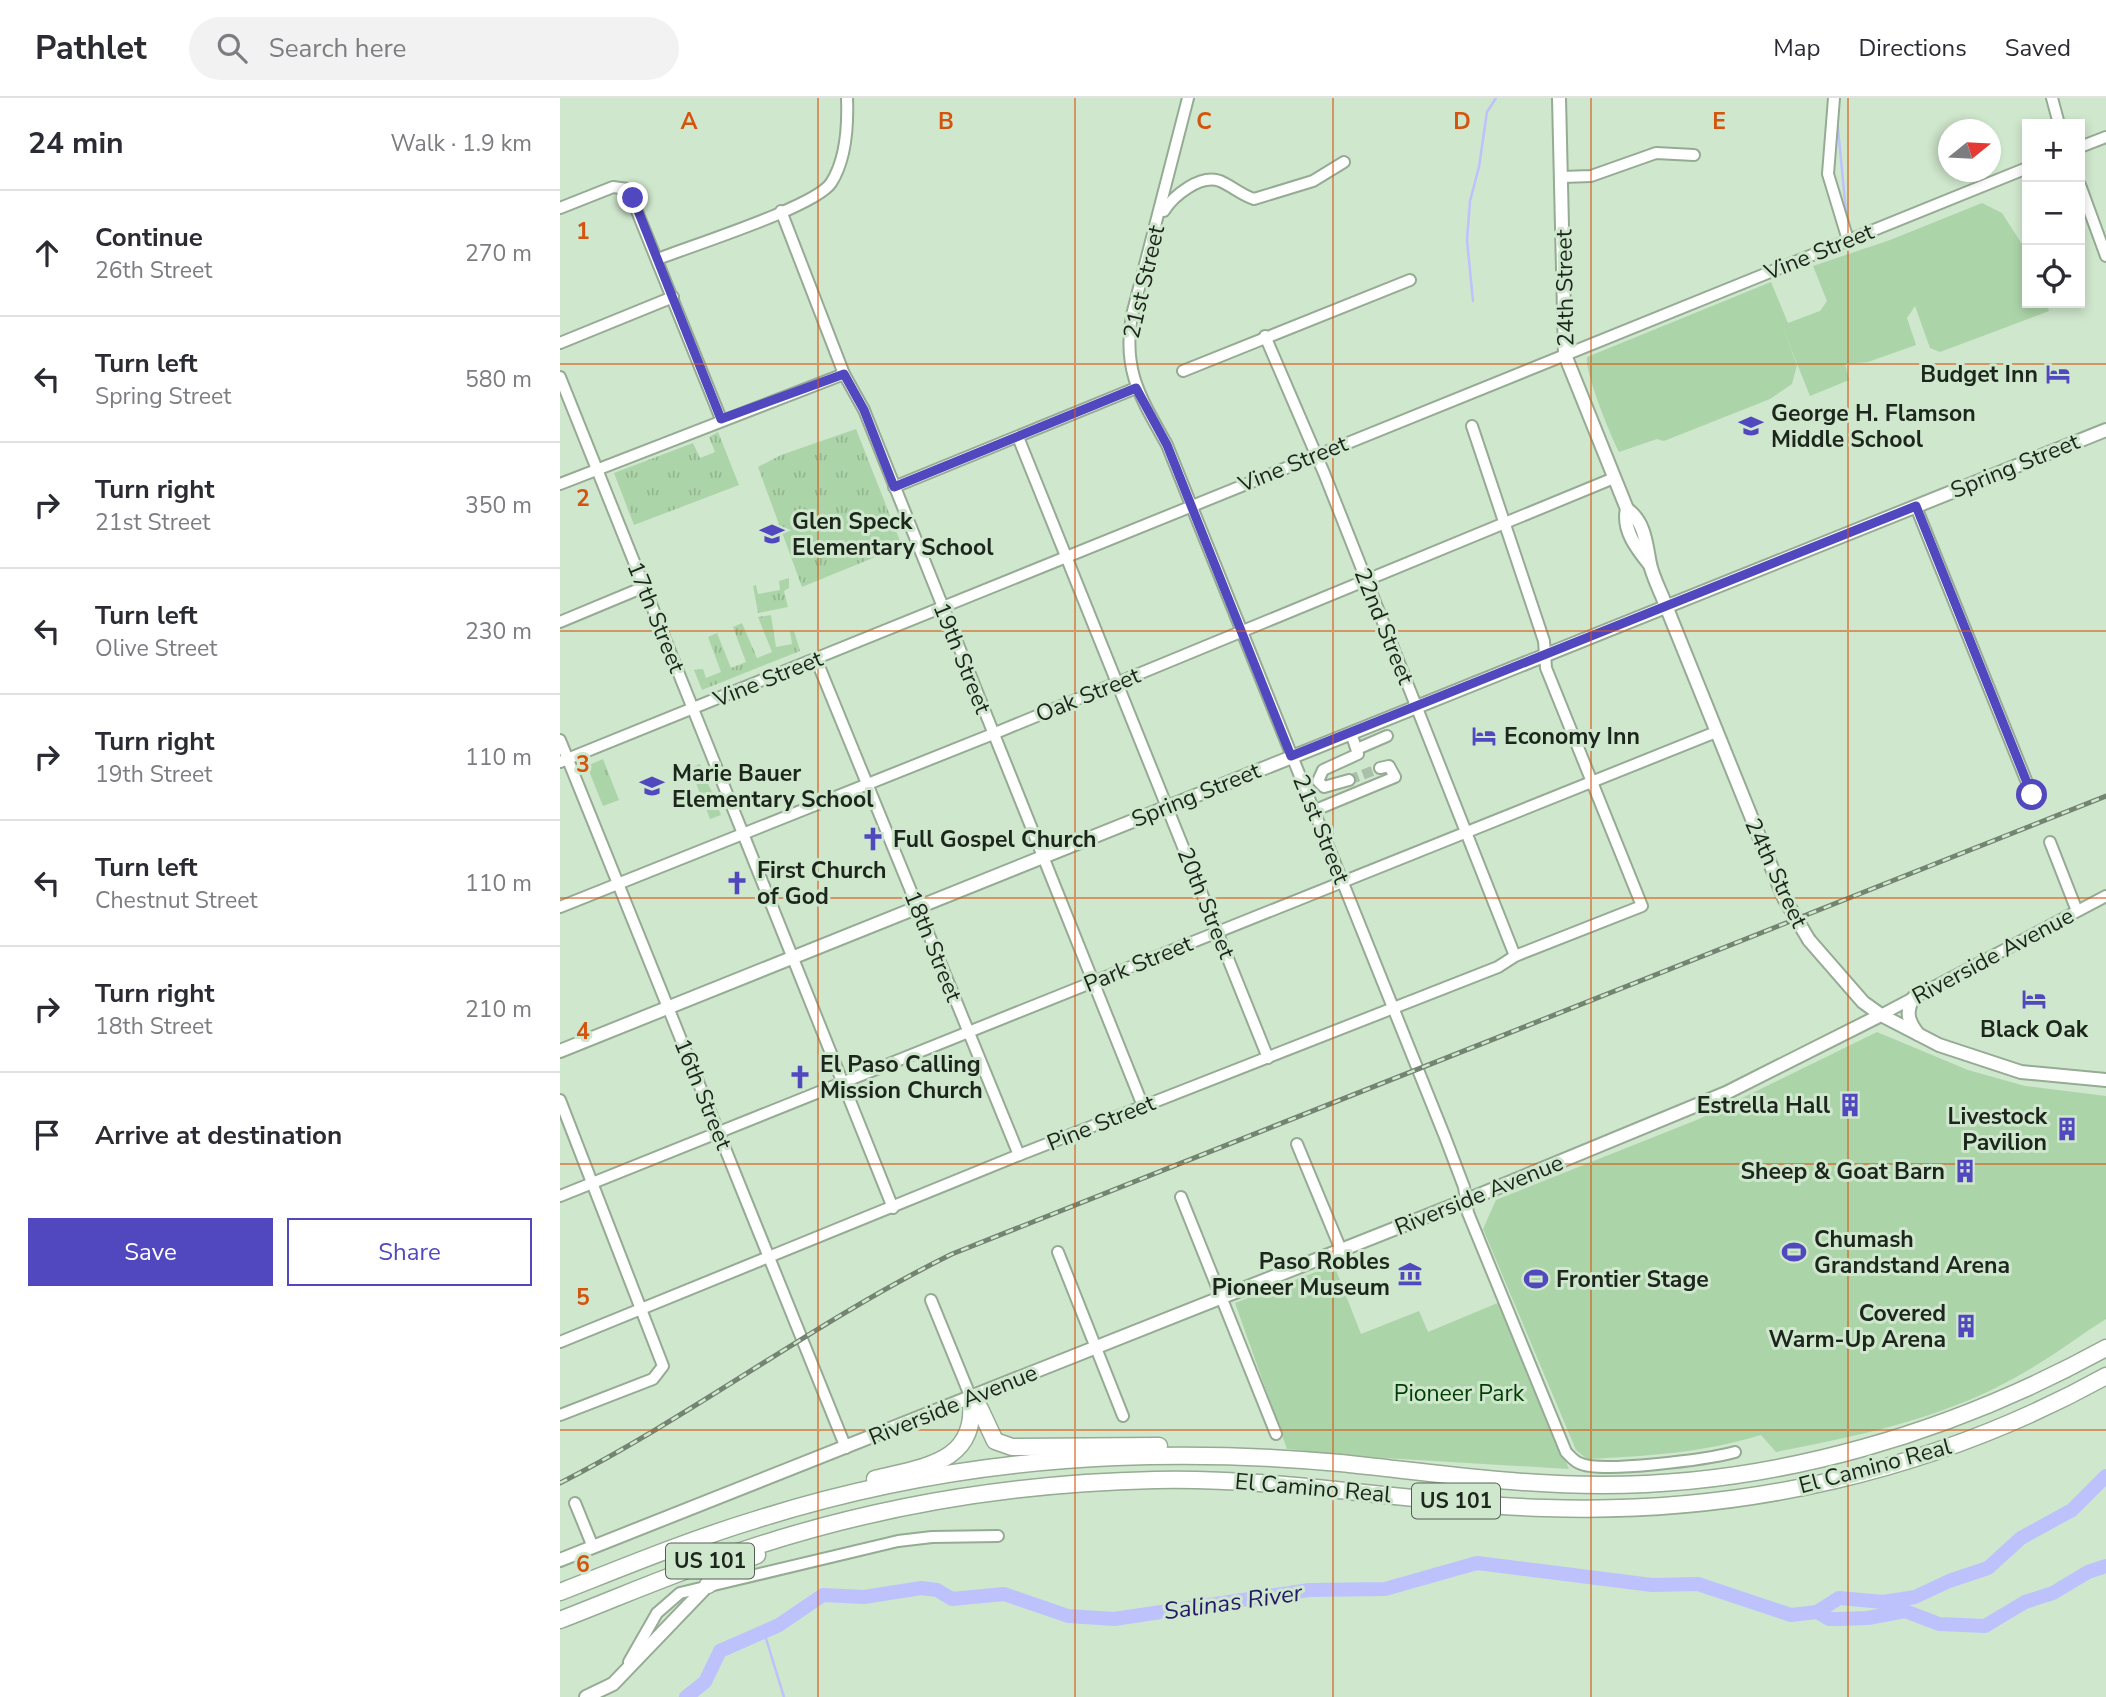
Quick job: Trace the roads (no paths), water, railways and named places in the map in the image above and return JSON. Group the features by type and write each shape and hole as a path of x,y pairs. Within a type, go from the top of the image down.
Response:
{"highway":[{"path":"2041,1384 2106,1340"},
{"name":"El Camino Real","path":"560,1592 754,1520 866,1491 1024,1464 1185,1455 1338,1463 1484,1479 1604,1485 1704,1478 1770,1469 1884,1442 2041,1384 2106,1348"},
{"name":"El Camino Real","path":"560,1620 713,1560 864,1516 1019,1489 1153,1480 1300,1485 1546,1508 1697,1505 1770,1494 1874,1471 1933,1453 2037,1412 2106,1376"},
{"path":"2037,1412 2106,1385"},
{"path":"971,1398 980,1409 995,1441 1012,1447 1129,1445 1225,1448 1325,1456 1338,1463"},
{"path":"754,1520 787,1503 911,1470 951,1454 966,1441 970,1433 971,1398"},
{"path":"708,1585 740,1562 836,1530 864,1516"}],"main road":[{"name":"24th Street","path":"1559,98 1565,355 1626,509 1625,520 1636,548 1650,565 1784,898 1809,940 1847,986 1881,1015 1918,1035 1981,1061 2021,1072 2106,1080"},
{"name":"Spring Street","path":"560,1051 2106,430"},
{"path":"1914,997 1908,1007 1908,1016 1918,1035"},
{"name":"Riverside Avenue","path":"560,1560 1467,1200 1727,1093 1881,1015"},
{"path":"586,1697 613,1684 708,1585"}],"street":[{"path":"658,259 817,196 831,183 843,145 847,98"},
{"name":"21st Street","path":"1188,98 1129,331 1129,361 1136,388 1167,445 1393,1008 1467,1200 1473,1226 1566,1452 1579,1463 1593,1466 1707,1458 1735,1452"},
{"path":"1834,98 1828,174 1848,240"},
{"path":"2052,98 2058,119"},
{"path":"2085,145 2106,136"},
{"path":"1562,177 1591,176 1657,153 1694,156"},
{"path":"1158,219 1170,201 1204,181 1216,179 1254,200 1312,181 1344,162"},
{"name":"Vine Street","path":"564,761 2022,170"},
{"path":"560,208 613,187 628,189 721,419"},
{"path":"2085,198 2106,256"},
{"name":"19th Street","path":"780,211 844,374 864,410 1143,1106"},
{"path":"2095,225 2106,220"},
{"path":"1183,371 1410,280"},
{"path":"560,343 673,297"},
{"name":"22nd Street","path":"1265,336 1316,454 1515,956"},
{"path":"560,484 721,419 844,374"},
{"name":"17th Street","path":"560,377 893,1208"},
{"path":"894,487 1136,388"},
{"path":"1472,426 1544,641 1546,668 1592,781"},
{"name":"20th Street","path":"1018,436 1268,1058"},
{"name":"Oak Street","path":"560,907 993,734 1614,478"},
{"path":"1916,506 2032,795"},
{"path":"560,622 644,587"},
{"name":"18th Street","path":"816,659 1019,1156"},
{"name":"Park Street","path":"560,1196 1716,732"},
{"path":"1301,779 1356,756 1357,748 1350,733"},
{"path":"1357,748 1387,736"},
{"name":"16th Street","path":"560,740 564,761 669,1007 846,1448"},
{"path":"1313,811 1395,777 1389,766 1380,768"},
{"path":"1323,770 1318,781 1324,787 1349,779"},
{"name":"Pine Street","path":"560,1342 1143,1106 1498,967 1515,956 1642,906 1592,781"},
{"path":"2050,842 2077,911"},
{"name":"Riverside Avenue","path":"1881,1015 2106,896"},
{"path":"560,1100 663,1366 653,1378 560,1415"},
{"path":"1297,1144 1340,1250"},
{"path":"1181,1197 1276,1434"},
{"path":"1058,1252 1123,1416"},
{"path":"931,1300 971,1398"},
{"path":"575,1503 593,1547"},
{"path":"613,1684 667,1601 680,1593 898,1541 933,1537 998,1536"},
{"path":"687,1607 710,1591 730,1582"}],"waterway":[{"path":"1473,301 1467,240 1470,201 1479,167 1487,112 1496,98"},
{"path":"1837,118 1846,212"},
{"name":"Salinas River","path":"686,1697 705,1682 720,1651 779,1625 823,1595 864,1597 921,1588 937,1590 952,1599 1004,1594 1068,1616 1114,1619 1309,1590 1385,1589 1477,1563 1652,1585 1698,1584 1791,1615 1817,1612 1839,1598 1883,1602 1915,1597 1949,1581 1988,1568 2021,1538 2072,1510 2106,1476"},
{"name":"Salinas River","path":"1817,1612 1829,1619 1840,1619 1868,1618 1905,1611 1939,1624 1985,1626 2025,1602 2053,1593 2088,1572 2106,1566"},
{"path":"764,1632 784,1697"}],"tunnel":[{"path":"1349,780 1380,768"}],"railway":[{"path":"560,1483 659,1428 852,1308 952,1254 2106,796"}],"place":[{"name":"Budget Inn","path":"2058,374"},
{"name":"George H. Flamson Middle School","path":"1751,426"},
{"name":"Glen Speck Elementary School","path":"772,534"},
{"name":"Economy Inn","path":"1484,736"},
{"name":"Marie Bauer Elementary School","path":"652,786"},
{"name":"Full Gospel Church","path":"873,839"},
{"name":"First Church of God","path":"737,883"},
{"name":"Black Oak","path":"2034,999"},
{"name":"El Paso Calling Mission Church","path":"800,1077"},
{"name":"Estrella Hall","path":"1850,1105"},
{"name":"Livestock Pavilion","path":"2067,1129"},
{"name":"Sheep & Goat Barn","path":"1965,1171"},
{"name":"Chumash Grandstand Arena","path":"1794,1252"},
{"name":"Paso Robles Pioneer Museum","path":"1410,1274"},
{"name":"Frontier Stage","path":"1536,1279"},
{"name":"Covered Warm-Up Arena","path":"1966,1326"}],"park label":[{"name":"Pioneer Park","path":"1459,1393"}]}
